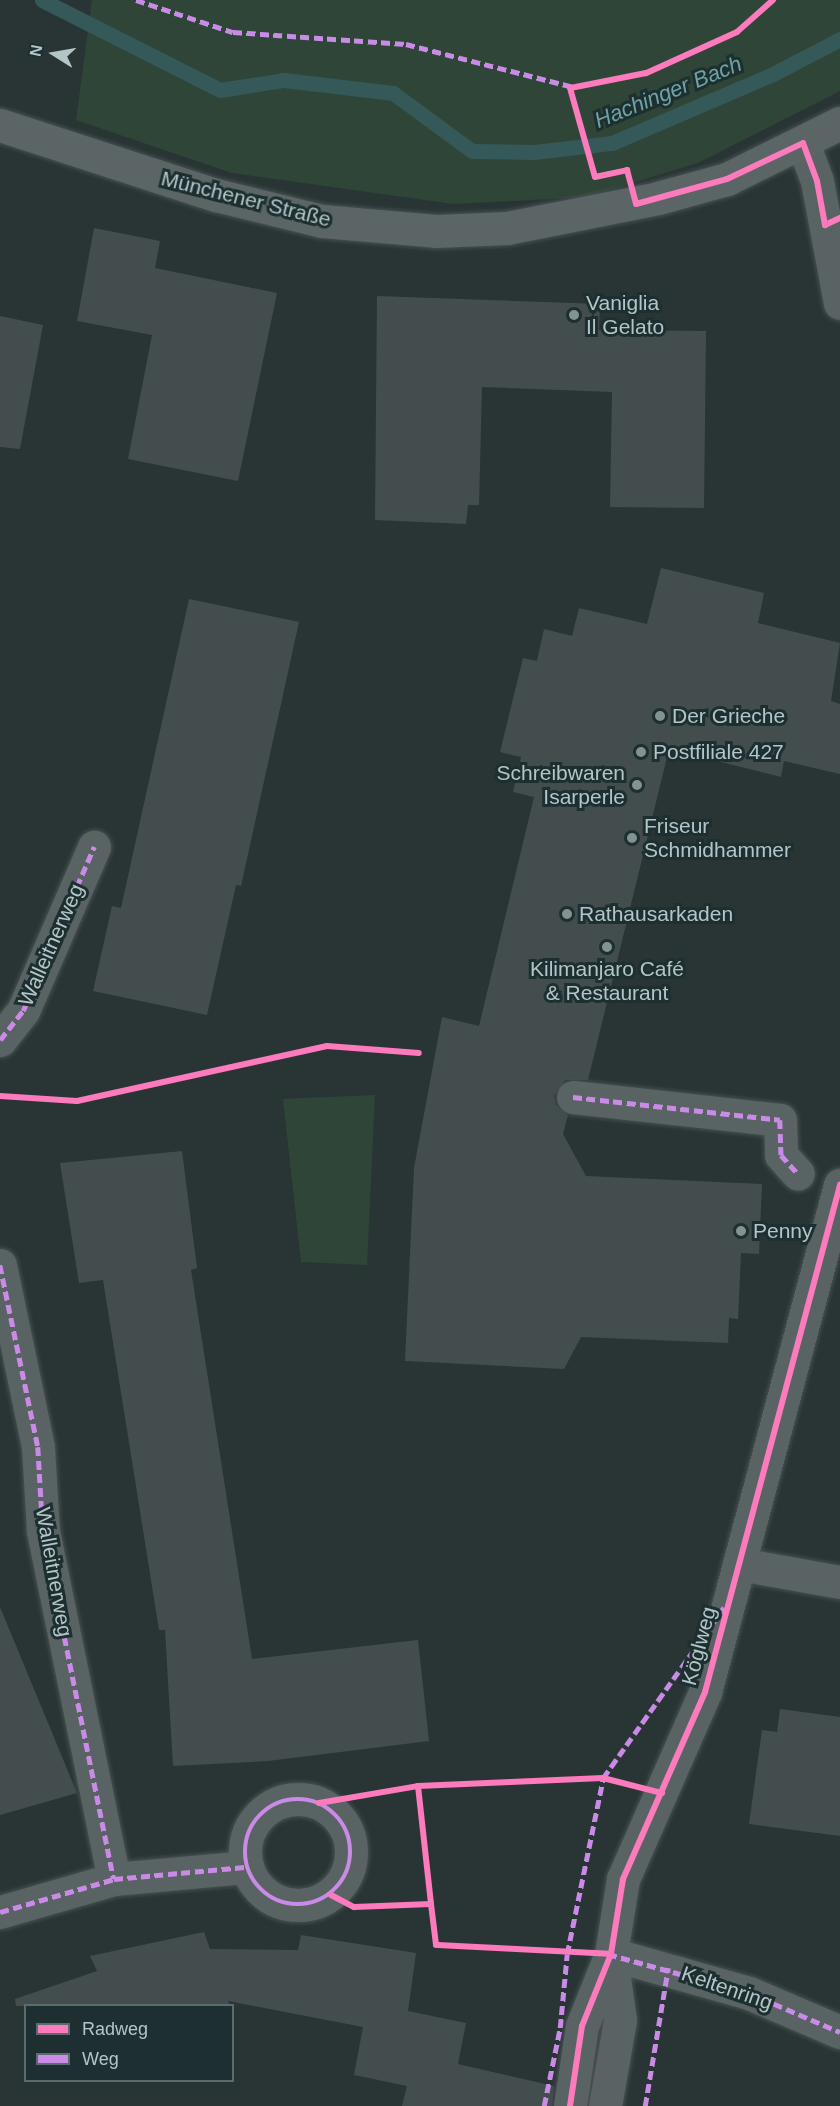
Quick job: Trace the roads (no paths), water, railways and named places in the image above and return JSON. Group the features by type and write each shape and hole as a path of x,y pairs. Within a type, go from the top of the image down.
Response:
{"main road":[{"name":"Münchener Straße","path":"0,125 259,206 322,221 436,231 507,228 610,210 727,179 840,123"}],"street":[{"path":"803,143 817,181 840,303"},
{"name":"Walleitnerweg","path":"0,1040 23,1011 94,847"},
{"path":"573,1097 780,1120 781,1155 798,1174"},
{"name":"Köglweg","path":"570,2106 582,2026 611,1954 623,1879 705,1692 840,1185"},
{"name":"Walleitnerweg","path":"0,1265 38,1447 42,1531 114,1879"},
{"path":"739,1564 840,1582"},
{"path":"0,1912 114,1879 247,1867"},
{"name":"Köglweg","path":"605,2106 620,2020 611,1954"},
{"name":"Keltenring","path":"611,1954 750,1993 840,2032"}],"waterway":[{"name":"Hachinger Bach","path":"42,0 220,90 284,80 393,93 472,151 534,152 612,143 773,74 840,39"}],"place":[{"name":"Vaniglia Il Gelato","path":"574,315"},
{"name":"Der Grieche","path":"660,716"},
{"name":"Postfiliale 427","path":"641,752"},
{"name":"Schreibwaren Isarperle","path":"637,785"},
{"name":"Friseur Schmidhammer","path":"632,838"},
{"name":"Rathausarkaden","path":"567,914"},
{"name":"Kilimanjaro Café & Restaurant","path":"607,947"},
{"name":"Penny","path":"741,1231"}]}
